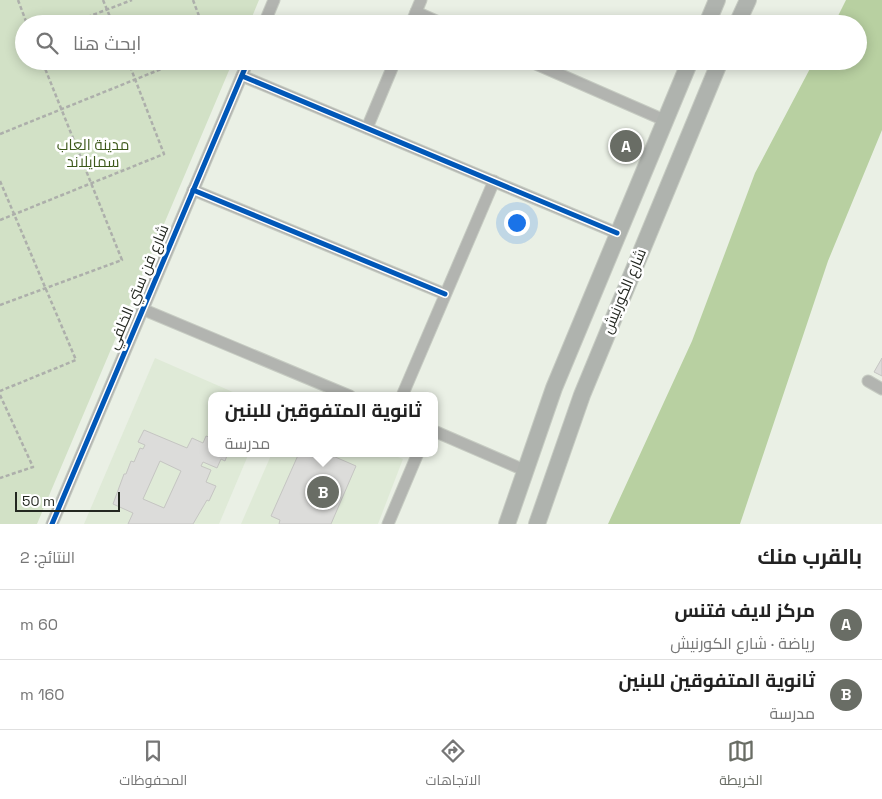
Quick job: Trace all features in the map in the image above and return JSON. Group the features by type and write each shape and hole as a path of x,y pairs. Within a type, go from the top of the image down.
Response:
{"main road":[{"path":"741,15 748,0"},
{"path":"709,15 713,1"},
{"name":"شارع الكورنيش","path":"507,524 524,470 554,388 686,70"},
{"name":"شارع الكورنيش","path":"537,524 582,395 716,70"}],"street":[{"path":"268,15 274,0"},
{"path":"415,15 421,0"},
{"path":"416,12 423,15"},
{"name":"شارع فن ستي الخلفي","path":"52,524 244,70"},
{"path":"367,128 391,70"},
{"path":"550,70 664,120"},
{"path":"242,76 617,233"},
{"path":"404,392 494,181"},
{"path":"193,190 445,294"},
{"path":"142,309 340,392"},
{"path":"868,381 882,389"},
{"path":"438,433 524,470"},
{"path":"388,524 416,457"}],"path":[{"path":"18,0 24,15"},
{"path":"104,0 109,15"},
{"path":"92,15 132,0"},
{"path":"192,0 198,15"},
{"path":"0,305 122,260 46,70"},
{"path":"0,220 164,154 131,70"},
{"path":"0,134 159,70"},
{"path":"0,181 76,360 0,391"},
{"path":"0,395 33,467 0,478"}],"shaded area":[{"path":"846,0 882,0 882,130 828,261 740,524 608,524 692,341 755,173 809,70 867,70 867,15 838,15"},
{"path":"155,358 233,392 208,392 208,457 247,457 219,524 84,524"},
{"path":"270,457 398,457 403,459 378,524 241,524"}],"green space":[{"name":"مدينة العاب سمايلاند","path":"0,0 259,0 253,15 15,15 15,70 229,70 37,524 0,524"}],"building":[{"path":"882,358 882,376 874,372"},
{"path":"144,430 187,448 192,438 203,443 206,436 208,437 208,457 226,457 225,461 221,459 217,468 203,462 201,466 211,470 206,482 216,486 209,501 207,500 193,524 128,524 133,513 113,504 131,461 134,462 140,448 143,449 145,445 138,442","holes":["160,461 181,471 164,508 143,499"]},
{"path":"297,457 335,457 356,466 331,524 279,524 280,520 271,516"}],"cycle path":[{"path":"52,524 244,70"},
{"path":"242,76 617,233"},
{"path":"193,190 445,294"}],"place":[{"name":"مركز لايف فتنس","path":"626,146"},
{"name":"ثانوية المتفوقين للبنين","path":"323,492"}]}
